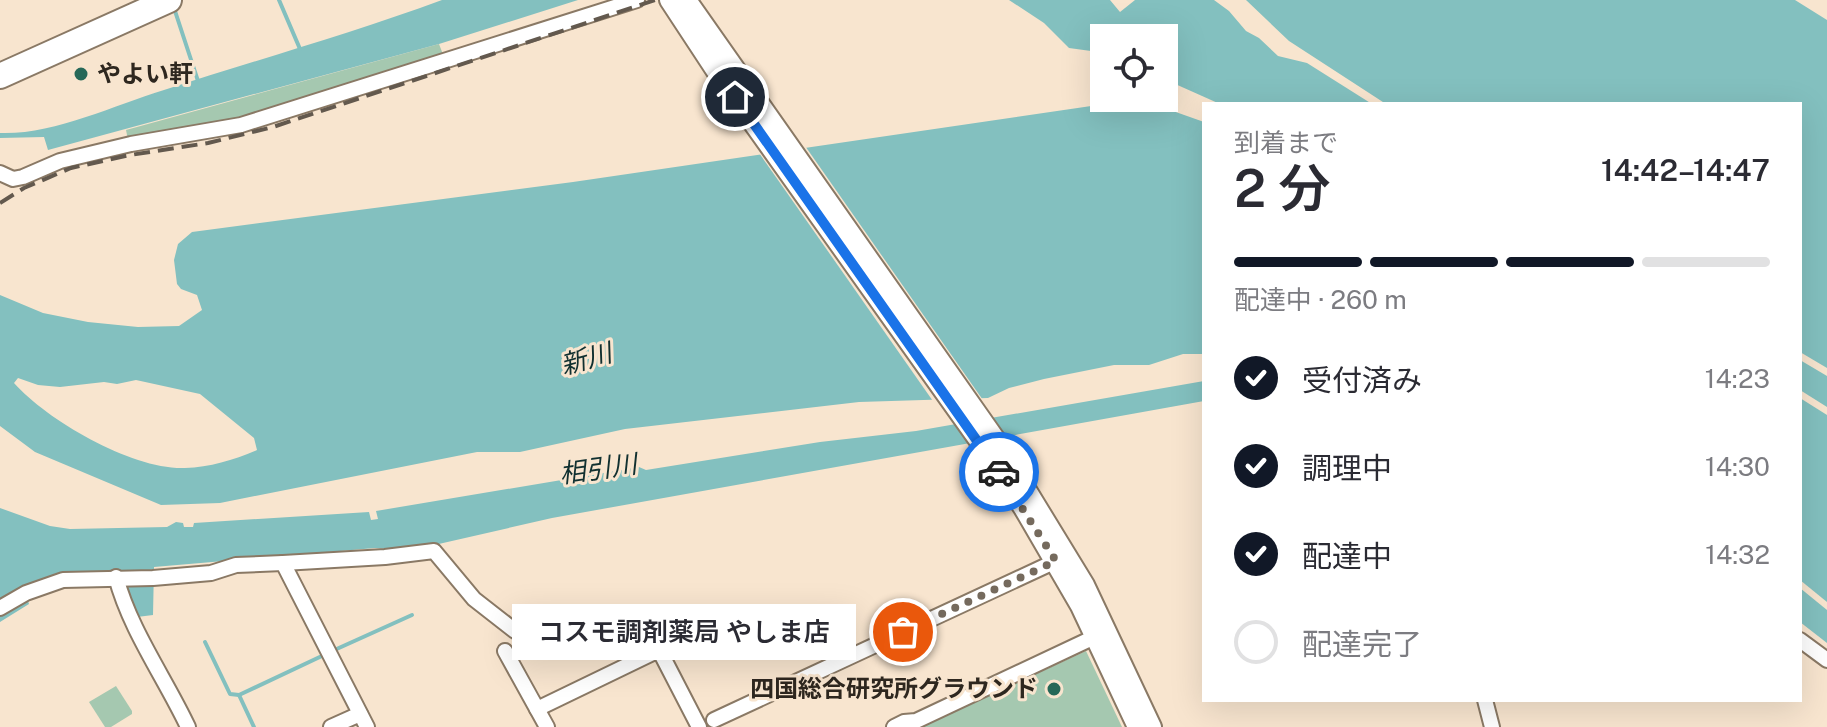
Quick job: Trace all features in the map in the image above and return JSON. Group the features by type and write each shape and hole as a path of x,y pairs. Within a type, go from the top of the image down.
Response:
{"highway":[{"path":"0,59 132,0"},
{"path":"0,76 169,0"}],"street":[{"path":"0,173 13,179 60,161 131,144 241,125 637,0"},
{"path":"669,0 726,70 1062,546 1137,727"},
{"path":"687,0 726,70"},
{"path":"989,443 1152,727"},
{"path":"0,608 26,593 63,580 153,578 211,573 236,565 385,557 434,551 474,599 515,631"},
{"path":"714,720 1056,561"},
{"path":"283,563 363,720 331,727"},
{"path":"118,577 133,620 188,727"},
{"path":"894,727 916,721 1101,634"},
{"path":"652,636 696,726"},
{"path":"1802,641 1827,660"},
{"path":"537,709 659,650"},
{"path":"505,651 547,727"},
{"path":"1486,702 1492,727"}],"green space":[{"path":"439,44 444,57 238,121 128,140 126,130"},
{"name":"四国総合研究所グラウンド","path":"1086,651 1122,727 921,727"},
{"path":"116,686 132,714 111,727 105,727 89,702"}],"water":[{"path":"442,0 578,0 439,44 48,150 44,137 0,138 0,133 41,129 82,118"},
{"path":"1009,0 1110,0 1120,12 1135,0 1214,0 1278,56 1307,63 1369,102 1216,102 1178,85 1178,24 1090,24 1090,51 1069,48 1044,23"},
{"path":"1246,0 1795,0 1827,20 1827,368 1802,353 1802,102 1383,102 1289,41"},
{"name":"新川","path":"1090,106 1090,112 1176,112 1202,121 1202,354 1183,354 1149,365 1114,365 1044,379 1009,388 988,398 859,402 625,429 520,452 477,452 220,503 161,505 35,452 0,426 0,295 43,313 88,322 138,327 179,326 202,310 197,295 181,289 177,284 174,260 178,244 192,232 573,182","holes":["18,378 38,385 60,387 104,382 117,384 136,380 200,394 254,438 257,450 222,462 185,468 141,461 69,427 14,383"]},
{"path":"1802,361 1827,376 1827,407 1802,391"},
{"path":"1202,381 1202,401 552,518 408,551 375,548 154,567 153,615 137,617 120,574 25,591 29,604 0,622 0,508 50,526 70,529 167,527 176,522 183,523 184,527 193,527 194,523 369,512 371,520 378,519 376,511 639,467 646,470 820,442 916,431"},
{"path":"1802,399 1827,415 1827,602 1802,582"},
{"path":"1802,590 1827,610 1827,643 1802,624"}],"pier":[{"path":"803,143 985,403 935,404 757,150"}],"waterway":[{"path":"279,0 300,49"},
{"path":"175,11 198,81"},
{"path":"330,652 412,615"},
{"path":"205,642 230,694 239,695 324,655"},
{"path":"239,695 254,727"}],"railway":[{"path":"0,203 24,188 71,168 208,143 273,127 655,0"}],"way so far":[{"path":"903,632 1056,561 999,472"}],"place":[{"name":"やよい軒","path":"81,74"},
{"name":"コスモ調剤薬局 やしま店","path":"903,632"},
{"name":"四国総合研究所グラウンド","path":"1054,689"}],"route":[{"path":"735,97 999,472"}],"water label":[{"name":"相引川","path":"598,469"}]}
